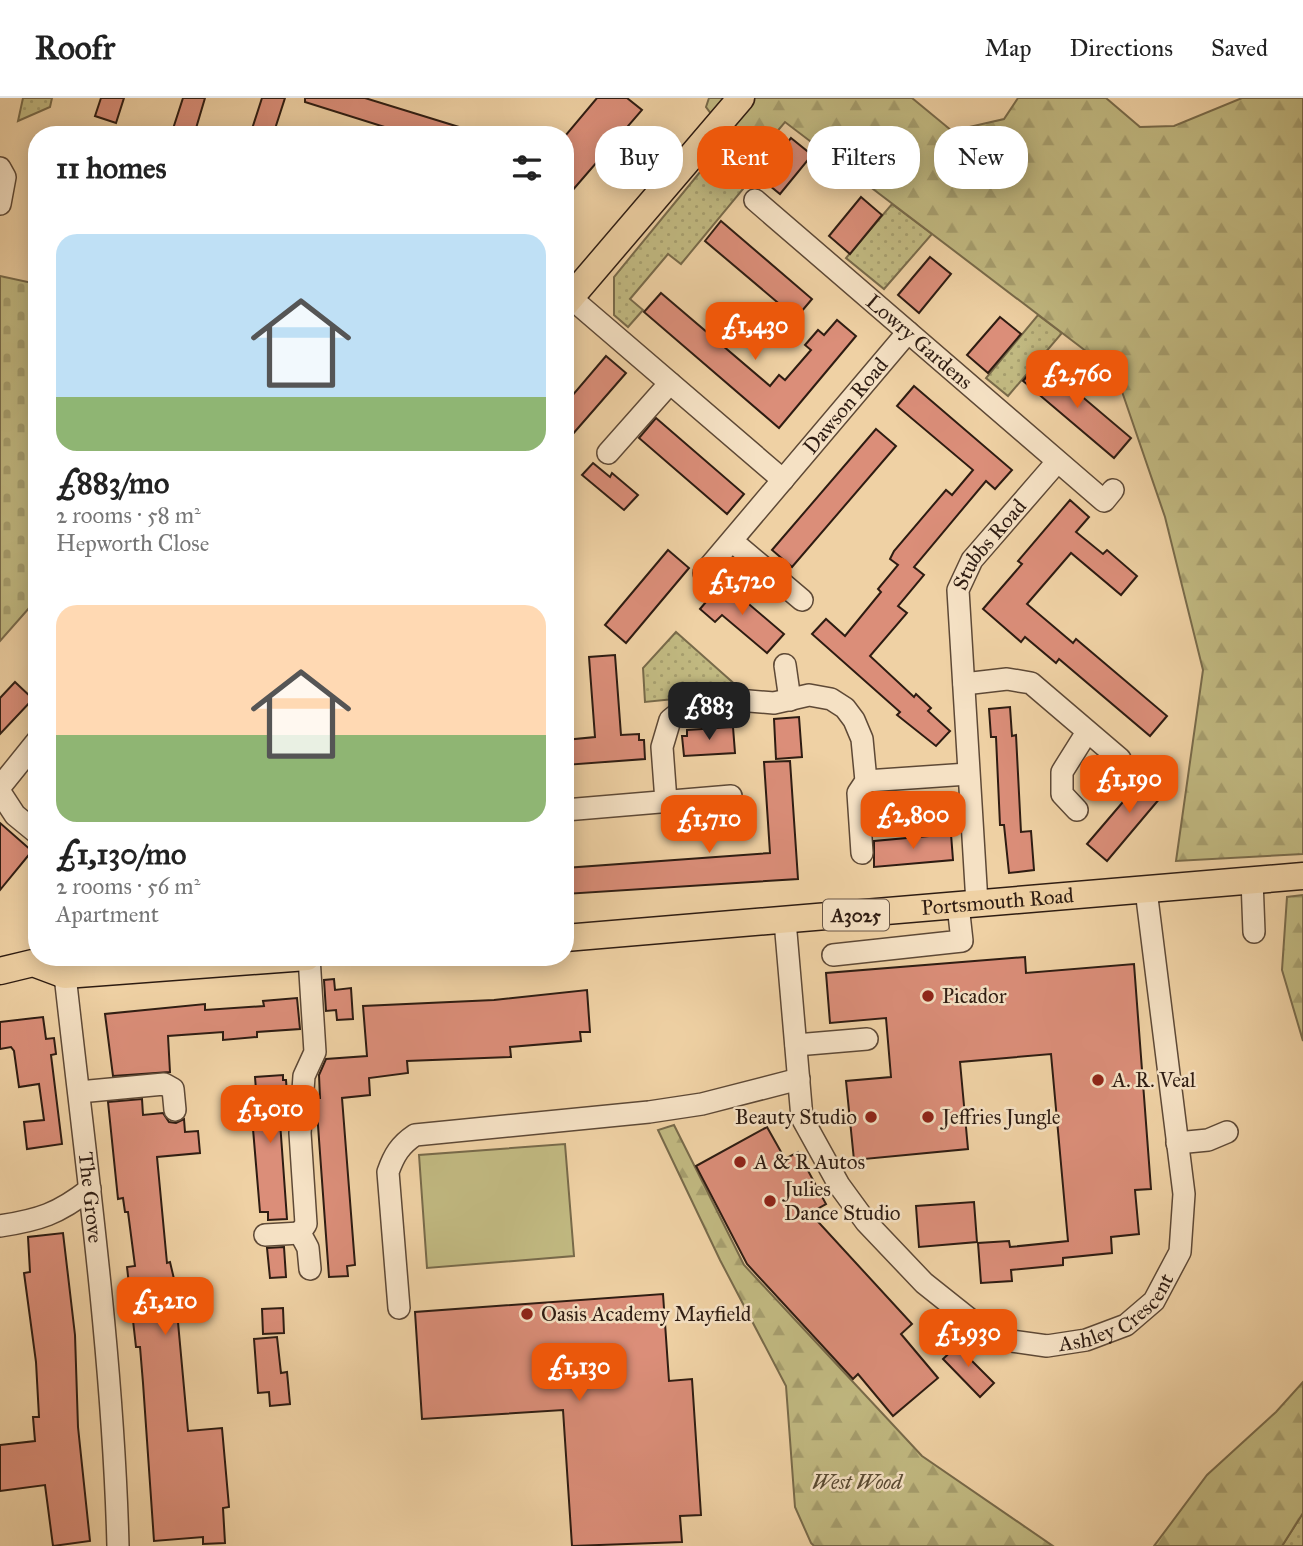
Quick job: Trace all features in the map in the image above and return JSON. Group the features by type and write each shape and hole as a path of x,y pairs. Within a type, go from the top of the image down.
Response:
{"main road":[{"path":"574,294 741,98"},
{"name":"Portsmouth Road","path":"574,937 1303,876"},
{"path":"0,971 28,955"},
{"path":"54,966 65,975 186,966"}],"street":[{"path":"0,168 5,177 0,204"},
{"name":"Lowry Gardens","path":"755,200 1104,500 1113,489"},
{"path":"574,306 670,383 782,480"},
{"name":"Dawson Road","path":"704,573 908,332"},
{"path":"608,453 670,383"},
{"name":"Stubbs Road","path":"834,955 962,941 967,904 968,774 958,590 972,560 1057,461"},
{"path":"732,541 802,600"},
{"path":"785,665 790,700"},
{"path":"964,684 1007,679 1031,683 1120,759"},
{"path":"666,801 662,747 670,720 691,703 713,698 774,703 809,695 831,699 845,708 855,720 862,739 866,781 858,793 862,853"},
{"path":"1077,810 1062,794 1062,772 1087,732"},
{"path":"28,753 0,789 15,815 28,826"},
{"path":"866,781 968,774"},
{"path":"574,809 732,796"},
{"path":"1252,880 1254,932"},
{"name":"Ashley Crescent","path":"785,921 802,1118 839,1185 866,1222 924,1283 978,1326 1012,1341 1047,1346 1086,1340 1126,1325 1154,1301 1180,1252 1184,1194 1146,890"},
{"path":"300,1233 306,1224 300,1133 304,1076 314,1052 309,966"},
{"name":"The Grove","path":"65,975 90,1189 114,1447 118,1546"},
{"path":"796,1045 867,1039"},
{"path":"399,1308 388,1172 394,1156 404,1143 430,1131 624,1115 702,1104 799,1079"},
{"path":"79,1092 164,1084 173,1089 175,1110"},
{"path":"1177,1143 1208,1140 1227,1132"},
{"path":"0,1226 41,1219 67,1207 90,1189"},
{"path":"265,1235 300,1233"},
{"path":"300,1233 308,1248 310,1269"}],"green space":[{"path":"23,98 52,98 50,107 18,121"},
{"path":"709,98 912,98 946,126 934,126 934,189 1028,189 1028,126 974,126 1004,119 1018,98 1106,98 1140,127 1174,126 1242,98 1303,98 1303,854 1176,861 1203,670 1165,517 1116,374 873,189 920,189 920,126 807,126 807,139 785,122 782,126 720,126 706,107"},
{"path":"697,176 697,189 743,189 681,264 668,254 630,299 643,310 628,327 614,315 614,277"},
{"path":"892,204 932,234 884,289 846,258"},
{"path":"0,276 28,282 28,609 0,641"},
{"path":"1038,315 1062,333 1008,396 986,378"},
{"path":"676,632 738,687 694,686 687,688 674,699 645,702 643,668"},
{"path":"1303,895 1303,1041 1282,970 1287,897"},
{"name":"West Wood","path":"674,1125 744,1265 922,1456 1053,1546 814,1546 811,1543 795,1507 786,1386 720,1260 658,1130"},
{"path":"565,1144 574,1256 427,1268 419,1155"},
{"path":"1303,1382 1303,1513 1282,1546 1154,1546 1207,1475 1276,1412"},
{"path":"1303,1513 1303,1546 1282,1546"}],"building":[{"path":"101,98 124,98 116,123 95,116"},
{"path":"183,98 205,98 197,126 174,126"},
{"path":"262,98 285,98 276,126 253,126"},
{"path":"305,98 365,98 456,126 381,126 305,102"},
{"path":"597,98 627,98 642,110 628,126 595,126 595,164 574,189 574,126"},
{"path":"793,140 807,151 807,161 793,178"},
{"path":"861,197 882,215 850,254 829,236"},
{"path":"721,221 812,299 796,318 705,241"},
{"path":"930,257 951,274 919,313 898,295"},
{"path":"661,293 770,386 779,375 785,380 811,350 805,345 818,330 824,335 837,320 856,336 779,428 644,312"},
{"path":"1000,317 1021,334 988,373 967,355"},
{"path":"606,356 626,373 574,433 574,393"},
{"path":"1040,361 1131,438 1114,458 1023,381"},
{"path":"914,386 1012,470 995,489 986,481 914,567 924,575 898,606 907,613 870,656 914,697 916,694 931,708 928,711 950,731 936,746 897,715 900,712 812,634 826,619 845,636 881,592 878,589 898,565 890,559 894,551 946,490 952,495 973,470 897,406"},
{"path":"656,418 744,494 727,514 639,438"},
{"path":"876,429 896,446 792,567 772,550"},
{"path":"593,463 610,477 612,473 638,495 624,510 582,475"},
{"path":"1070,500 1089,517 1076,532 1103,554 1107,550 1137,576 1121,595 1071,553 1027,604 1073,643 1076,639 1167,716 1150,736 1059,659 1056,663 1025,637 1021,642 983,609 1022,564 1018,561"},
{"path":"668,550 689,568 626,643 605,625"},
{"path":"723,582 784,634 767,653 722,615 715,622 700,609"},
{"path":"615,655 621,735 639,734 639,740 644,740 645,759 574,764 574,739 595,737 589,657"},
{"path":"15,682 28,694 28,704 0,734 0,698"},
{"path":"1010,707 1012,736 1016,735 1021,832 1031,831 1034,870 1009,873 1004,825 1000,825 996,737 991,737 989,709"},
{"path":"799,717 802,757 776,759 774,719"},
{"path":"733,727 735,753 684,756 682,736 687,736 687,730"},
{"path":"790,761 798,879 574,893 574,867 770,853 764,762"},
{"path":"1152,768 1171,785 1107,861 1087,844"},
{"path":"0,823 28,848 28,856 0,890"},
{"path":"951,834 953,860 874,867 874,841"},
{"path":"1025,957 1026,973 1134,964 1151,1189 1135,1190 1139,1234 1111,1237 1112,1253 1063,1258 1063,1265 1011,1270 1012,1281 981,1283 978,1243 1009,1241 1010,1247 1068,1241 1051,1054 960,1062 968,1149 854,1160 846,1081 891,1077 886,1018 830,1023 826,973"},
{"path":"334,979 335,990 351,988 353,1019 337,1020 336,1010 326,1011 324,980"},
{"path":"587,990 590,1032 580,1032 581,1041 510,1047 511,1057 407,1061 408,1073 369,1078 370,1095 342,1098 355,1265 347,1266 348,1276 329,1277 316,1098 320,1098 319,1075 326,1059 367,1056 363,1006 494,1000"},
{"path":"297,998 300,1029 257,1032 257,1037 223,1040 223,1032 168,1036 170,1072 113,1076 105,1014 205,1004 205,1010 264,1006 263,1001"},
{"path":"43,1017 46,1039 54,1038 56,1054 51,1055 62,1144 27,1149 24,1122 44,1120 39,1084 19,1087 14,1051 11,1047 0,1049 0,1022"},
{"path":"283,1075 283,1080 286,1080 288,1107 279,1108 287,1219 268,1220 268,1212 260,1212 252,1117 258,1116 255,1077"},
{"path":"142,1099 143,1115 163,1113 169,1122 176,1123 184,1119 185,1132 198,1131 200,1153 157,1157 167,1263 170,1262 174,1279 188,1431 222,1428 229,1507 223,1508 225,1543 203,1544 203,1537 154,1541 140,1347 136,1347 127,1267 135,1266 128,1212 125,1212 123,1198 118,1199 108,1102"},
{"path":"767,1127 785,1159 798,1152 826,1204 810,1213 912,1324 901,1334 938,1378 893,1416 858,1374 853,1379 747,1264 696,1166"},
{"path":"974,1202 977,1242 919,1247 916,1206"},
{"path":"63,1233 75,1335 78,1427 90,1541 53,1546 45,1485 0,1491 0,1445 35,1441 33,1417 39,1417 36,1362 24,1273 30,1272 28,1237"},
{"path":"284,1247 286,1277 270,1278 267,1248"},
{"path":"663,1294 669,1381 692,1379 701,1515 680,1516 682,1542 572,1546 563,1410 422,1419 415,1312"},
{"path":"283,1308 284,1333 263,1334 262,1309"},
{"path":"277,1337 281,1373 287,1372 290,1404 270,1406 269,1392 258,1393 254,1339"},
{"path":"962,1341 973,1352 968,1357 994,1383 980,1397 943,1359"}],"place":[{"name":"Picador","path":"928,996"},
{"name":"A. R. Veal","path":"1098,1080"},
{"name":"Beauty Studio","path":"871,1117"},
{"name":"Jeffries Jungle","path":"928,1117"},
{"name":"A & R Autos","path":"740,1162"},
{"name":"Julies Dance Studio","path":"770,1201"},
{"name":"Oasis Academy Mayfield","path":"527,1314"}]}
